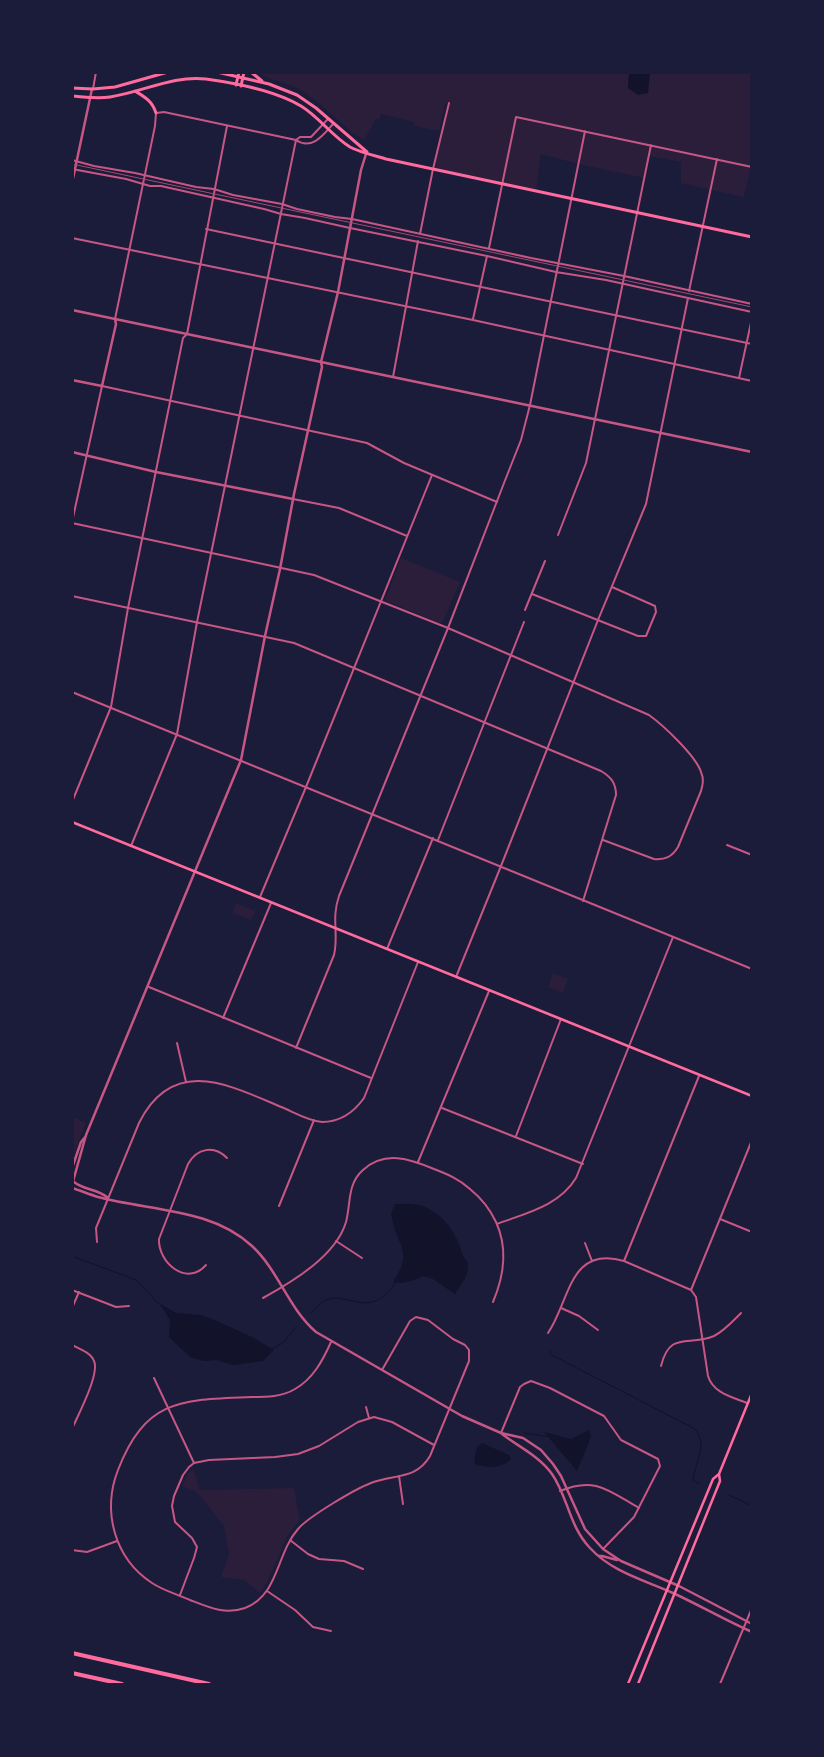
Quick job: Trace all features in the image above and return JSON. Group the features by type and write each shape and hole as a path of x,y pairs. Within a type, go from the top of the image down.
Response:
{"highway":[{"path":"72,1653 209,1684"},
{"path":"72,1673 122,1684"}],"main road":[{"path":"72,88 92,89 121,86 168,72"},
{"path":"217,72 269,84 297,95 316,108 367,152"},
{"path":"238,86 240,76 244,72"},
{"path":"251,72 254,76 269,84"},
{"path":"72,96 109,97 167,81 187,78 208,79 268,92 287,99 305,109 358,151 367,152 389,160 752,237"},
{"path":"134,91 148,98 156,112"},
{"path":"72,822 752,1096"},
{"path":"628,1684 714,1479 719,1474 752,1392"},
{"path":"638,1684 720,1481 719,1474"}],"street":[{"path":"72,183 96,72"},
{"path":"420,234 449,102"},
{"path":"333,124 315,142 305,143 164,112 156,112 155,126 116,324 72,523 314,575 448,628 649,715 663,726 694,759 702,774 701,791 678,847 674,854 668,858 662,860 654,859 603,840"},
{"path":"488,248 516,117 752,167"},
{"path":"131,846 177,734 197,622 296,140 300,137 311,137 328,119"},
{"path":"72,802 111,707 128,608 183,338 187,334 227,126"},
{"path":"296,1048 334,955 336,943 334,918 336,904 448,628 521,440 530,405 585,131"},
{"path":"558,534 586,463 651,145"},
{"path":"367,152 338,292 321,362 322,367 293,499 241,760 86,1135 72,1187 100,1197 210,1220 239,1235 261,1255 302,1318 316,1332 449,1409 501,1433 541,1461 553,1475 583,1540 605,1562 622,1572 675,1594 752,1632"},
{"path":"690,291 717,159"},
{"path":"72,160 752,304"},
{"path":"74,169 752,312"},
{"path":"206,229 752,344"},
{"path":"72,238 473,320 752,381"},
{"path":"392,377 418,241"},
{"path":"473,320 487,256"},
{"path":"456,977 646,504 688,298"},
{"path":"72,310 752,452"},
{"path":"739,378 752,318"},
{"path":"72,380 371,445 396,459 497,502"},
{"path":"72,452 156,472 339,508 407,536"},
{"path":"259,898 306,788 432,475"},
{"path":"525,610 545,561"},
{"path":"532,594 638,636 642,637 648,633 656,612 656,606 612,587"},
{"path":"72,596 294,643 601,771 614,782 616,795 583,901"},
{"path":"438,840 524,622"},
{"path":"72,692 752,969"},
{"path":"387,950 433,838"},
{"path":"727,845 752,855"},
{"path":"223,1018 270,903"},
{"path":"497,1224 549,1205 570,1188 583,1164 673,937"},
{"path":"97,1242 96,1228 139,1123 148,1107 166,1091 186,1082 200,1080 217,1082 314,1120 332,1121 351,1112 364,1098 418,962"},
{"path":"148,987 372,1078"},
{"path":"418,1162 490,990"},
{"path":"516,1136 561,1019"},
{"path":"177,1043 186,1082"},
{"path":"624,1261 699,1076"},
{"path":"442,1108 583,1164"},
{"path":"279,1206 314,1120"},
{"path":"72,1168 81,1142 86,1135"},
{"path":"691,1290 752,1140"},
{"path":"206,1265 199,1271 186,1274 175,1270 160,1252 159,1240 188,1164 194,1155 202,1151 211,1150 227,1158"},
{"path":"263,1298 308,1269 336,1241 346,1223 352,1186 361,1171 372,1163 384,1158 398,1157 418,1162 450,1175 471,1189 483,1202 497,1224 503,1250 504,1266 493,1302"},
{"path":"73,1180 82,1188 103,1194 108,1198"},
{"path":"720,1219 752,1232"},
{"path":"336,1241 362,1258"},
{"path":"584,1242 592,1261"},
{"path":"548,1333 576,1274 592,1261 608,1258 624,1261 691,1290 696,1297 711,1385 719,1391 747,1403"},
{"path":"72,1290 116,1307 129,1306"},
{"path":"72,1308 79,1292"},
{"path":"561,1308 579,1316 598,1330"},
{"path":"661,1366 664,1354 670,1346 679,1342 716,1335 741,1313"},
{"path":"332,1342 310,1378 289,1393 271,1397 202,1399 178,1404 168,1408 149,1421 137,1433 119,1469 111,1500 111,1518 117,1541 126,1557 141,1574 154,1584 209,1607 230,1611 251,1605 267,1591 290,1540 307,1520 361,1487 376,1481 408,1474 422,1468 435,1446 469,1361 470,1354 468,1348 428,1320 416,1317 410,1321 382,1370"},
{"path":"72,1345 92,1357 96,1366 72,1429"},
{"path":"154,1378 194,1463"},
{"path":"501,1433 520,1387 532,1381 550,1388 604,1416 621,1440 658,1459 660,1466 634,1517 603,1549"},
{"path":"366,1408 369,1418"},
{"path":"180,1595 197,1547 192,1538 175,1522 172,1506 183,1475 194,1463 208,1460 298,1454 319,1446 369,1418 379,1417 435,1446"},
{"path":"501,1433 523,1438 541,1450 553,1464 585,1529 603,1549 621,1561"},
{"path":"399,1476 404,1504"},
{"path":"560,1490 578,1484 594,1485 639,1508"},
{"path":"290,1540 308,1554 319,1559 344,1561 363,1569"},
{"path":"72,1550 87,1552 97,1550 117,1541"},
{"path":"598,1556 621,1561 671,1582 752,1624"},
{"path":"267,1591 295,1610 313,1627 331,1632"},
{"path":"720,1684 752,1608"}],"shaded area":[{"path":"629,72 650,73 648,93 638,95 628,88"},
{"path":"259,73 751,73 751,167 744,197 681,183 681,162 649,156 645,178 541,154 536,191 433,169 449,103 445,104 439,131 414,126 414,122 381,114 379,119 375,119 364,140 354,134 306,93"},
{"path":"401,558 460,582 443,622 440,623 386,601"},
{"path":"236,903 255,911 251,920 233,913"},
{"path":"553,973 568,979 563,993 548,987"},
{"path":"73,1117 86,1123 73,1156"},
{"path":"395,1204 413,1204 426,1207 443,1219 451,1230 468,1262 466,1275 455,1294 433,1279 423,1276 408,1282 393,1282 403,1262 403,1251 391,1214"},
{"path":"160,1304 176,1313 201,1315 219,1322 252,1337 274,1350 263,1361 233,1365 216,1360 204,1361 190,1357 169,1337 170,1320"},
{"path":"589,1430 591,1437 577,1471 544,1432 571,1439"},
{"path":"482,1443 509,1455 511,1459 503,1465 494,1467 475,1464 476,1452"},
{"path":"193,1468 200,1490 294,1488 300,1520 288,1535 267,1583 260,1593 244,1580 221,1577 229,1554 224,1526 197,1492 182,1486"}],"waterway":[{"path":"72,1256 136,1280 161,1306"},
{"path":"310,1314 322,1302 330,1299 336,1298 362,1303 375,1301 384,1296 396,1283"},
{"path":"271,1349 283,1343 296,1327"},
{"path":"550,1351 550,1354 695,1429 699,1435 701,1448 693,1481 699,1483"},
{"path":"524,1433 550,1437"},
{"path":"729,1495 752,1506"}],"railway":[{"path":"72,164 752,307"}]}
